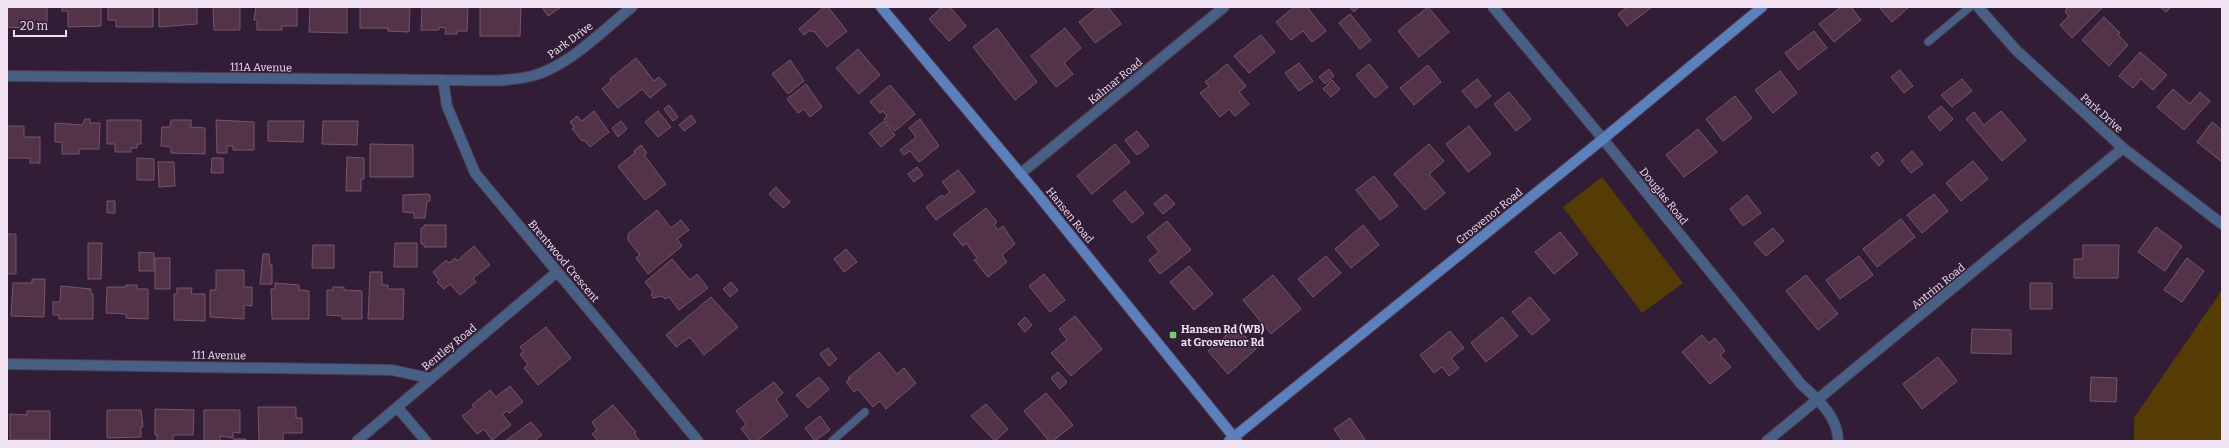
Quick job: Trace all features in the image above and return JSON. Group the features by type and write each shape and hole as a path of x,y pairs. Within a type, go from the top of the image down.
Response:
{"street":[{"name":"Park Drive","path":"514,79 547,70 565,60 632,7"},
{"name":"Hansen Road","path":"881,7 1020,174 1233,440"},
{"name":"Kalmar Road","path":"1020,174 1224,7"},
{"name":"Douglas Road","path":"1493,7 1603,139 1801,384 1834,419 1838,431 1838,441"},
{"name":"Grosvenor Road","path":"1233,440 1603,139 1762,7"},
{"name":"Park Drive","path":"1978,7 2016,50 2123,148 2222,224"},
{"name":"111A Avenue","path":"7,76 443,80 514,79"},
{"name":"Brentwood Crescent","path":"443,80 446,106 475,173 698,441"},
{"name":"Antrim Road","path":"1767,441 2123,148"},
{"name":"Bentley Road","path":"357,441 429,378 557,272"},
{"name":"111 Avenue","path":"7,364 392,370 429,378"},
{"path":"397,407 426,441"}],"lane":[{"path":"1928,42 1970,7"},
{"path":"832,441 865,412"}],"shaded area":[{"path":"1602,177 1683,283 1642,313 1563,207"},
{"path":"2222,290 2222,441 2134,441 2134,418"}],"building":[{"path":"7,7 47,7 47,29 7,27"},
{"path":"62,7 101,7 101,26 68,27 68,11 62,11"},
{"path":"108,7 153,7 153,27 116,27 116,20 108,20"},
{"path":"159,7 197,7 197,24 159,27"},
{"path":"213,7 240,7 240,30 214,30"},
{"path":"256,7 297,7 297,26 282,26 282,30 257,30 257,20 254,20"},
{"path":"310,7 347,7 347,33 309,32"},
{"path":"360,7 410,7 409,32 388,31 388,28 360,28"},
{"path":"422,7 468,7 467,31 457,31 457,34 445,34 446,28 439,27 439,30 421,30"},
{"path":"480,7 521,7 520,36 480,36"},
{"path":"542,7 561,7 548,16"},
{"path":"824,7 828,7 847,31 827,47 814,31 812,32 810,30 804,35 799,29"},
{"path":"942,7 950,7 966,26 949,41 929,19"},
{"path":"1098,7 1108,7 1121,24 1095,43 1079,22"},
{"path":"1294,7 1307,7 1326,31 1312,42 1303,31 1291,40 1276,22"},
{"path":"1350,7 1359,7 1354,12"},
{"path":"1428,7 1449,32 1419,57 1398,31"},
{"path":"1627,7 1652,7 1627,26 1618,14"},
{"path":"1841,7 1851,7 1861,20 1834,42 1819,24"},
{"path":"1879,7 1909,7 1892,22"},
{"path":"2065,7 2103,7 2072,38 2060,25 2069,16 2065,12 2067,9"},
{"path":"2160,7 2171,7 2166,12"},
{"path":"1350,14 1371,40 1360,49 1339,23"},
{"path":"2104,17 2120,33 2118,35 2128,45 2109,66 2082,40"},
{"path":"997,28 1037,82 1015,100 973,47"},
{"path":"1065,28 1081,48 1064,63 1073,74 1056,87 1031,56"},
{"path":"1814,31 1827,48 1798,70 1785,53"},
{"path":"1261,35 1275,52 1249,73 1234,56"},
{"path":"858,49 880,75 859,94 836,68"},
{"path":"2140,52 2167,75 2153,90 2141,79 2133,88 2119,76"},
{"path":"636,58 654,81 659,77 666,85 650,98 642,89 618,108 602,89 611,81 610,79"},
{"path":"790,60 804,81 788,94 772,74"},
{"path":"1299,63 1313,81 1299,91 1285,73"},
{"path":"1227,64 1246,86 1239,92 1249,104 1235,116 1229,109 1220,117 1200,93 1209,86 1205,82"},
{"path":"1369,64 1388,87 1375,98 1356,75"},
{"path":"1428,65 1441,82 1414,105 1400,88"},
{"path":"1329,69 1334,76 1325,84 1319,77"},
{"path":"1900,70 1913,86 1904,93 1891,77"},
{"path":"1780,71 1797,93 1773,113 1755,90"},
{"path":"1477,79 1491,96 1476,108 1462,91"},
{"path":"1962,79 1972,91 1952,107 1941,95"},
{"path":"1332,80 1340,89 1331,97 1323,89"},
{"path":"806,84 822,107 810,117 804,109 798,113 787,99"},
{"path":"890,85 915,114 895,131 884,119 887,116 883,111 880,113 870,102"},
{"path":"2173,89 2190,104 2200,92 2210,101 2184,130 2157,107"},
{"path":"1509,92 1531,119 1516,131 1494,104"},
{"path":"1735,96 1752,118 1723,141 1706,119"},
{"path":"669,105 678,117 673,121 664,109"},
{"path":"1941,106 1953,119 1940,131 1928,117"},
{"path":"594,111 609,132 590,147 584,140 582,141 572,129 574,127 570,122 577,116 582,121"},
{"path":"658,111 671,127 658,137 645,122"},
{"path":"2001,111 2026,140 2002,161 1966,119 1974,112 1984,125"},
{"path":"691,115 696,122 684,131 679,125"},
{"path":"85,119 90,119 90,123 100,123 99,149 79,149 79,154 62,154 62,142 55,142 55,123 82,125"},
{"path":"920,119 939,146 919,162 910,151 904,155 900,150 916,137 909,128"},
{"path":"107,120 141,120 141,144 137,144 137,148 131,148 131,152 115,152 115,144 107,144"},
{"path":"171,120 191,120 191,127 205,128 205,154 171,153 171,147 161,146 162,127 170,127"},
{"path":"216,120 254,122 254,150 233,150 233,146 227,146 227,153 217,153"},
{"path":"268,121 304,121 303,142 268,141"},
{"path":"323,121 358,121 357,145 322,144"},
{"path":"621,121 627,129 618,137 612,128"},
{"path":"884,121 895,135 881,147 869,133"},
{"path":"2212,122 2222,130 2222,162 2197,142"},
{"path":"7,126 24,126 24,137 40,137 40,163 30,163 30,158 7,158"},
{"path":"1469,126 1491,154 1468,172 1446,144"},
{"path":"1698,129 1717,152 1684,177 1666,155"},
{"path":"1137,131 1149,146 1137,155 1125,140"},
{"path":"370,144 413,145 413,177 370,177"},
{"path":"1115,144 1130,162 1092,194 1077,176"},
{"path":"1429,144 1444,161 1429,174 1445,193 1425,210 1394,174"},
{"path":"641,145 647,153 644,155 666,184 645,200 619,168 619,165 635,153 634,151"},
{"path":"1912,151 1923,164 1911,173 1901,161"},
{"path":"1877,152 1884,161 1879,166 1871,157"},
{"path":"347,157 364,158 364,179 361,179 361,191 346,191"},
{"path":"137,158 154,159 154,180 137,180"},
{"path":"212,158 223,158 223,173 211,173"},
{"path":"1973,161 1988,179 1961,201 1946,183"},
{"path":"158,162 174,162 175,186 159,187"},
{"path":"917,167 923,175 914,182 908,174"},
{"path":"958,170 975,192 936,220 926,207 942,195 944,197 950,192 942,182"},
{"path":"1374,176 1398,206 1380,220 1356,190"},
{"path":"776,187 790,202 783,208 769,194"},
{"path":"1125,191 1144,213 1132,223 1113,201"},
{"path":"1166,194 1175,204 1163,214 1154,204"},
{"path":"1934,194 1948,211 1922,233 1907,215"},
{"path":"403,195 430,195 430,201 427,201 425,218 414,218 414,213 403,212"},
{"path":"1747,195 1761,213 1743,226 1730,209"},
{"path":"107,201 115,201 115,213 107,213"},
{"path":"986,208 997,222 994,225 998,230 1003,226 1015,244 1002,255 1007,262 988,277 974,260 977,258 966,243 963,246 953,234"},
{"path":"657,210 671,228 681,220 689,230 677,239 682,246 648,274 636,258 640,255 628,240 628,234"},
{"path":"1901,219 1915,237 1877,267 1863,249"},
{"path":"1167,221 1191,250 1160,274 1149,260 1159,252 1147,237"},
{"path":"424,225 446,225 446,247 424,247 424,244 421,244 421,228 424,228"},
{"path":"1363,225 1379,245 1351,268 1335,249"},
{"path":"2156,227 2182,246 2165,271 2138,252"},
{"path":"1773,228 1784,241 1766,256 1754,243"},
{"path":"1560,232 1578,254 1554,274 1535,252"},
{"path":"7,234 16,234 16,274 7,274"},
{"path":"88,243 102,243 101,279 88,279"},
{"path":"395,243 417,243 417,267 394,267"},
{"path":"313,245 334,245 334,268 312,268"},
{"path":"2083,245 2119,245 2118,278 2074,278 2074,259 2083,259"},
{"path":"474,246 490,265 473,278 476,282 460,295 450,284 444,289 437,282 439,280 433,272 446,260 449,263 455,258 457,261"},
{"path":"846,249 857,262 844,272 834,259"},
{"path":"139,252 154,253 154,271 139,271"},
{"path":"263,254 269,254 270,265 272,265 272,284 260,284"},
{"path":"1326,256 1341,273 1313,297 1298,279"},
{"path":"1859,256 1873,275 1840,299 1826,280"},
{"path":"155,258 170,258 170,289 155,289"},
{"path":"2187,258 2204,271 2182,302 2164,290"},
{"path":"672,259 690,280 697,274 708,288 679,310 669,297 665,299 662,296 653,298 651,294 653,292 645,282"},
{"path":"1189,266 1213,294 1194,310 1170,282"},
{"path":"216,270 244,270 244,287 252,287 252,306 244,305 244,319 210,317 210,290 216,290"},
{"path":"370,272 382,272 382,285 388,285 388,289 404,289 403,319 368,319"},
{"path":"1044,274 1065,300 1050,312 1029,286"},
{"path":"1273,275 1301,309 1271,334 1243,300"},
{"path":"1806,275 1838,314 1818,330 1786,291"},
{"path":"32,279 45,279 44,317 11,316 13,283 32,283"},
{"path":"731,282 738,290 730,297 723,289"},
{"path":"275,283 299,285 299,290 309,291 309,319 272,319 271,289 275,289"},
{"path":"2030,283 2052,283 2052,309 2030,309"},
{"path":"126,285 137,285 137,289 148,289 148,319 126,318 126,314 106,313 107,287 126,287"},
{"path":"61,286 91,289 91,294 93,294 93,319 59,319 59,315 53,315 53,302 60,302"},
{"path":"333,287 344,287 344,290 362,291 362,319 342,319 342,316 327,315 327,290 333,290"},
{"path":"177,288 192,288 191,294 205,294 205,321 174,320 174,294 177,294"},
{"path":"711,297 738,327 704,355 690,337 676,347 666,335"},
{"path":"1530,297 1550,320 1532,335 1512,312"},
{"path":"1075,316 1102,349 1071,376 1051,353 1067,340 1059,329"},
{"path":"1025,317 1032,325 1025,332 1018,324"},
{"path":"1502,317 1518,336 1486,362 1471,343"},
{"path":"546,327 571,358 538,385 524,368 528,365 520,354 524,352 520,347"},
{"path":"1236,327 1256,349 1228,374 1208,351"},
{"path":"1972,329 2011,330 2011,354 1971,353"},
{"path":"1450,331 1464,348 1451,358 1459,368 1449,376 1442,367 1434,373 1420,355"},
{"path":"1702,335 1709,343 1715,338 1725,351 1720,355 1731,367 1710,384 1682,352"},
{"path":"828,348 837,359 829,366 820,354"},
{"path":"879,352 897,374 904,368 916,383 886,409 880,401 873,407 858,389 854,392 846,382 850,379 848,378"},
{"path":"1938,357 1957,381 1922,409 1903,384"},
{"path":"1058,372 1067,382 1060,389 1051,378"},
{"path":"819,377 829,389 808,408 796,395"},
{"path":"2091,377 2117,378 2116,402 2090,401"},
{"path":"774,382 783,393 776,399 788,416 757,441 751,441 741,429 746,424 736,411"},
{"path":"510,386 523,402 509,413 507,411 502,414 511,425 492,440 484,429 477,434 462,416 474,407 472,405 490,390 496,397"},
{"path":"1046,393 1073,425 1053,441 1049,441 1024,411"},
{"path":"986,404 1008,429 995,441 971,416"},
{"path":"613,405 636,432 634,433 640,441 598,441 592,434 597,430 592,422"},
{"path":"258,407 296,407 296,418 302,418 302,433 283,433 283,441 259,441"},
{"path":"155,409 194,410 193,435 173,435 173,441 157,441 157,435 155,435"},
{"path":"107,410 141,410 143,427 141,427 141,437 107,438"},
{"path":"204,410 240,410 240,433 233,432 233,438 220,436 220,441 204,441"},
{"path":"27,411 50,411 50,440 10,440 10,414 27,415"},
{"path":"820,416 830,430 815,441 805,428"},
{"path":"1350,418 1366,441 1342,441 1334,429"},
{"path":"531,422 542,435 534,441 505,441"},
{"path":"234,439 246,439 246,441 234,441"}],"place":[{"name":"Hansen Rd (WB) at Grosvenor Rd","path":"1173,335"}]}
